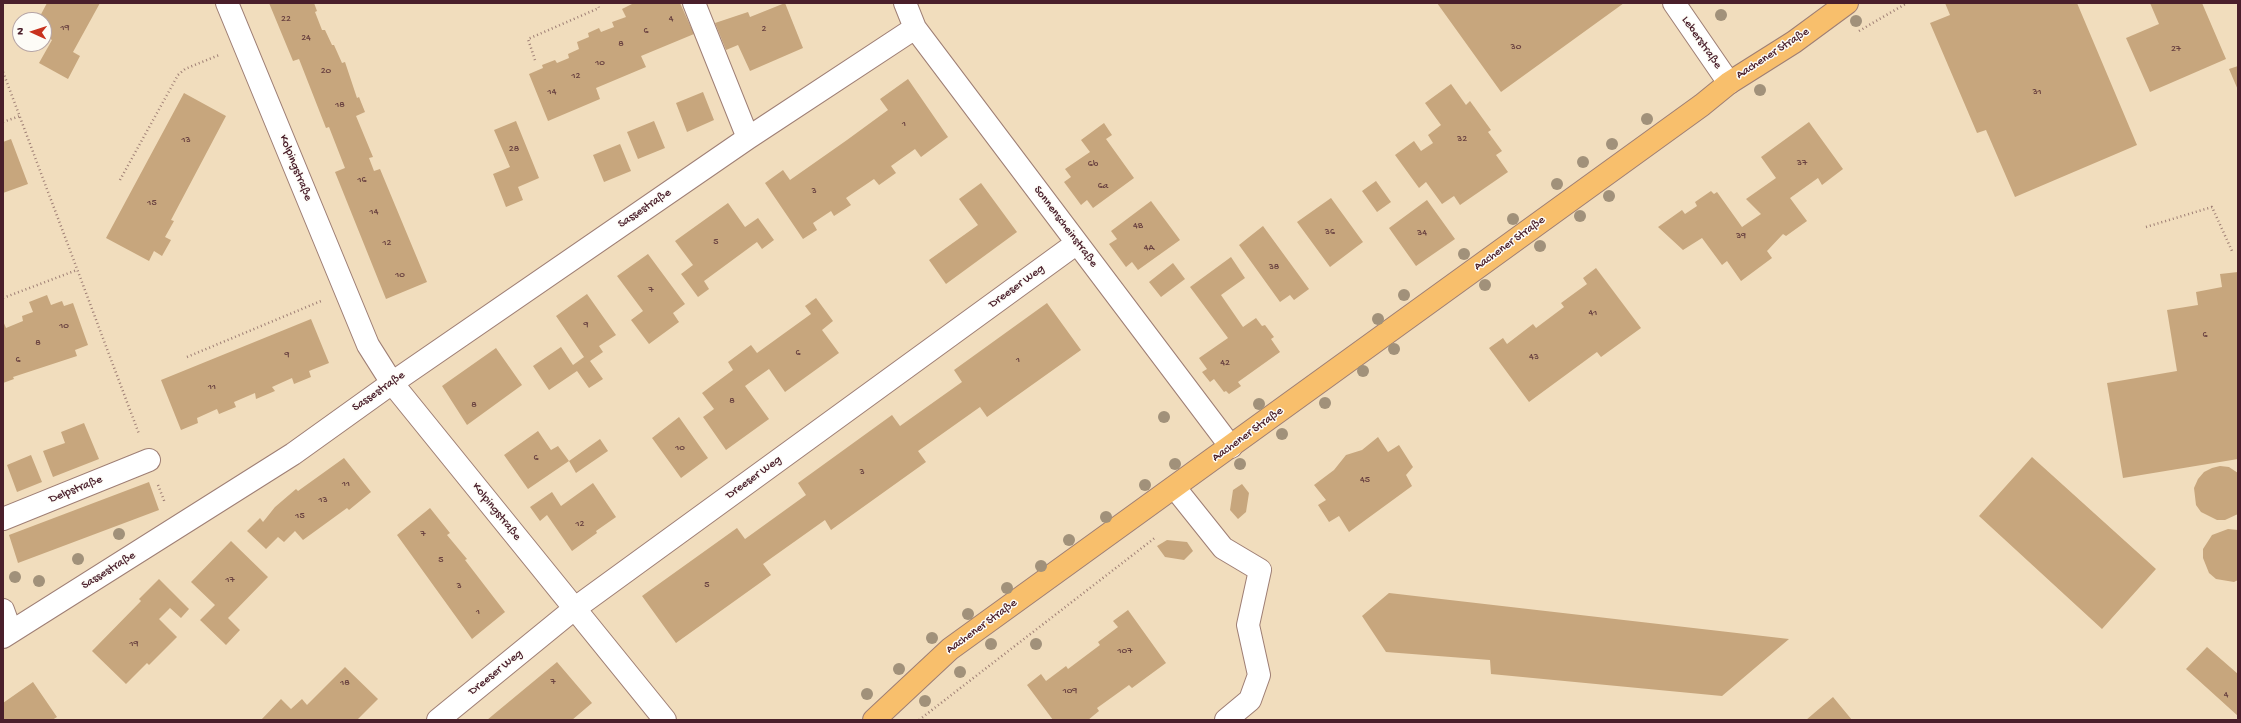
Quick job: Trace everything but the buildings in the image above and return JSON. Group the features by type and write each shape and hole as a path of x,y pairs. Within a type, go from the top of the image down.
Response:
{"main road":[{"name":"Aachener Straße","path":"874,720 950,649 1175,488 1696,109 1729,83 1794,42 1841,5"}],"street":[{"name":"Kolpingstraße","path":"227,3 368,345 392,383 665,720"},
{"path":"694,3 748,138"},
{"name":"Sonnenscheinstraße","path":"905,3 914,28 1231,447"},
{"name":"Leberstraße","path":"1674,3 1729,83"},
{"name":"Sassestraße","path":"7,635 293,454 392,383 748,138 914,28"},
{"name":"Dreeser Weg","path":"438,720 574,609 1077,243"},
{"name":"Delpstraße","path":"3,519 149,460"},
{"path":"1175,488 1191,510 1223,548 1260,570 1248,625 1259,675 1250,700 1226,720"},
{"path":"3,610 7,635"}],"path":[{"path":"536,60 528,39 599,8 598,3"},
{"path":"120,180 178,75 185,69 244,45"},
{"path":"3,72 175,530"},
{"path":"3,122 20,116"},
{"path":"2146,227 2212,207 2232,251"},
{"path":"3,298 77,270"},
{"path":"187,357 346,291"},
{"path":"920,720 1191,510"}]}
